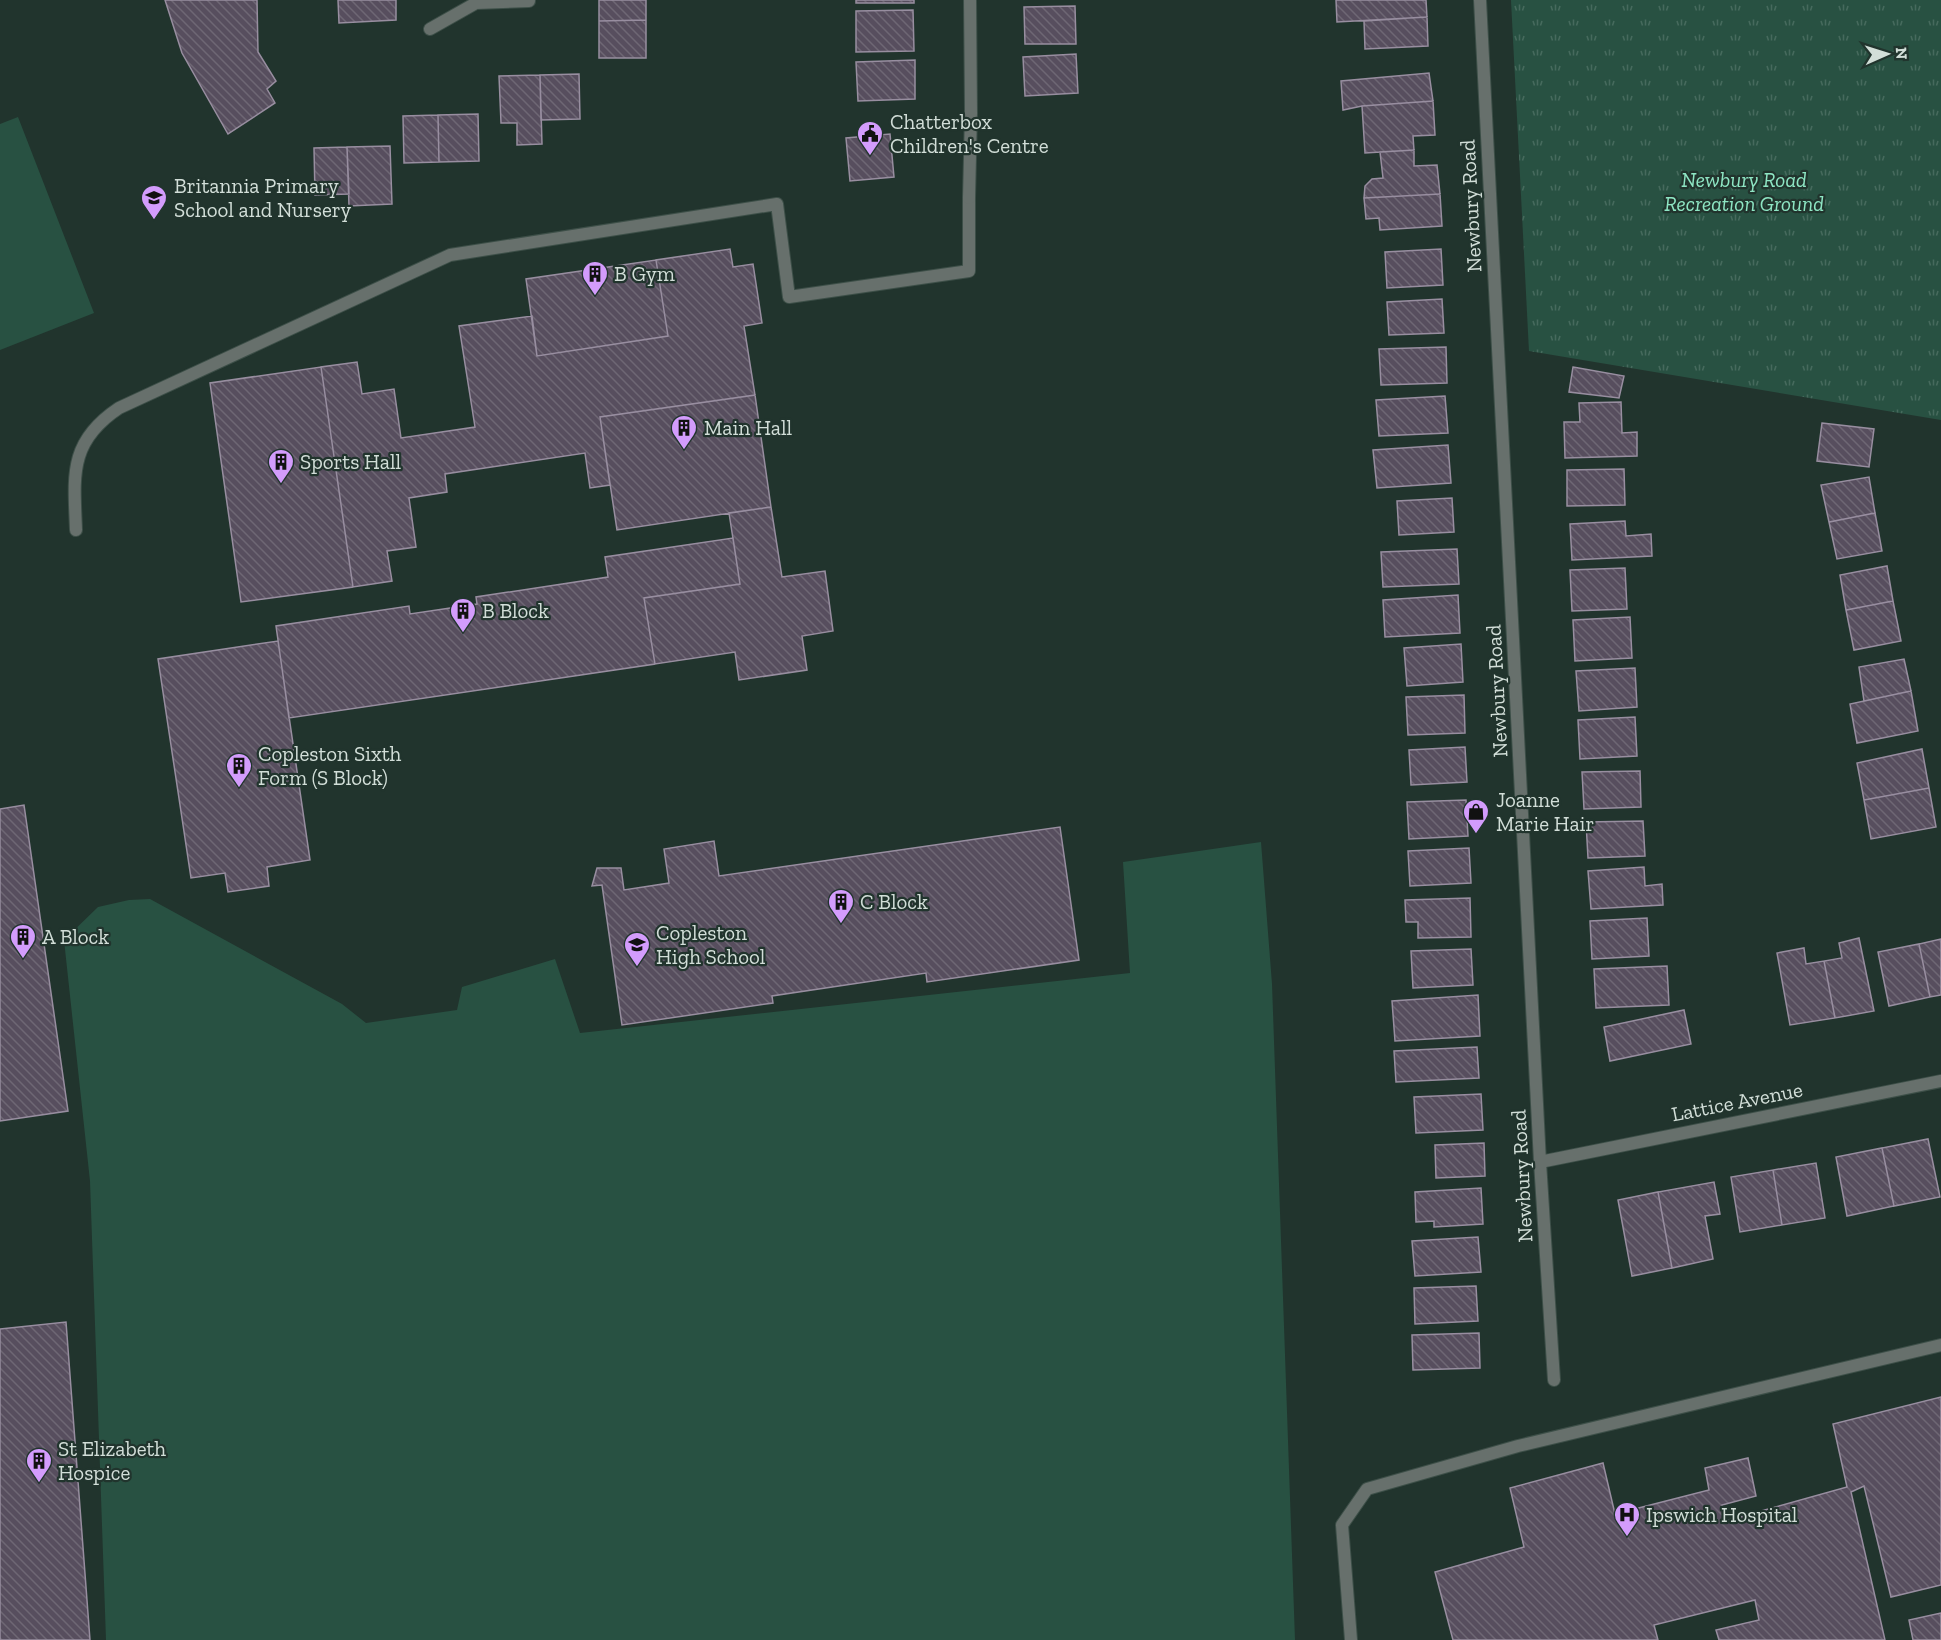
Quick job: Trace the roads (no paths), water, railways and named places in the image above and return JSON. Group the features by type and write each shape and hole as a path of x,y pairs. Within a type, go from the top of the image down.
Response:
{"street":[{"path":"76,530 74,479 80,451 102,419 119,408 450,255 777,204 789,297 969,271 970,0"},
{"name":"Newbury Road","path":"1480,0 1540,1162 1554,1380"},
{"path":"430,29 476,2 529,1"},
{"name":"Lattice Avenue","path":"1540,1162 1941,1081"},
{"path":"1351,1640 1342,1525 1367,1489 1518,1446 1941,1345"}],"place":[{"name":"Chatterbox Children's Centre","path":"870,157"},
{"name":"Britannia Primary School and Nursery","path":"154,221"},
{"name":"B Gym","path":"595,297"},
{"name":"Main Hall","path":"684,451"},
{"name":"Sports Hall","path":"281,485"},
{"name":"B Block","path":"463,634"},
{"name":"Copleston Sixth Form (S Block)","path":"239,789"},
{"name":"Joanne Marie Hair","path":"1476,835"},
{"name":"C Block","path":"841,925"},
{"name":"A Block","path":"23,960"},
{"name":"Copleston High School","path":"637,968"},
{"name":"St Elizabeth Hospice","path":"39,1484"},
{"name":"Ipswich Hospital","path":"1627,1538"}],"park label":[{"name":"Newbury Road Recreation Ground","path":"1744,192"}]}
